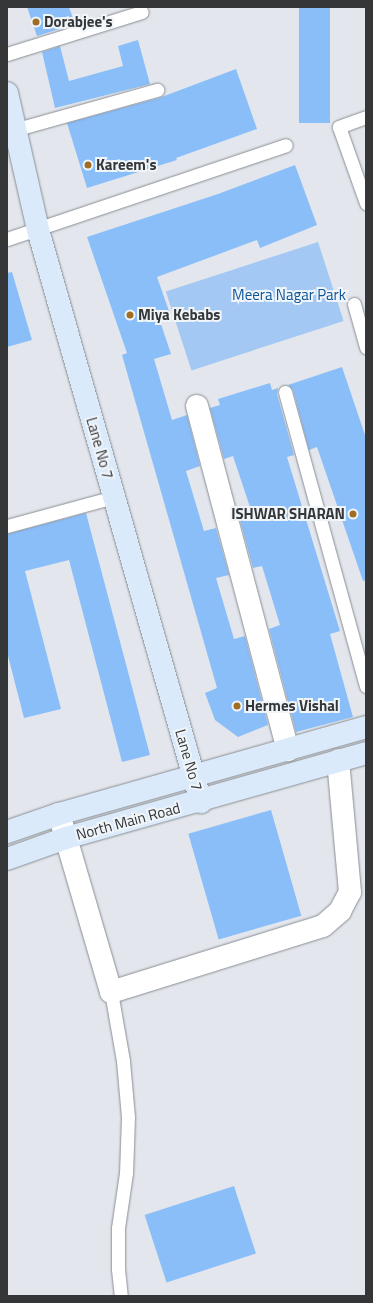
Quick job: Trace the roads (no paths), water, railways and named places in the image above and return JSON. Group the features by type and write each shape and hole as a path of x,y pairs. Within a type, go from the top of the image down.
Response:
{"main road":[{"name":"Lane No 7","path":"7,93 11,131 38,230 201,802"},
{"name":"North Main Road","path":"7,832 59,814 194,777 366,727"},
{"name":"North Main Road","path":"7,859 66,838 201,802 366,753"}],"street":[{"path":"197,406 288,750"},
{"path":"59,814 112,992 323,926 340,911 350,892 338,761"}],"lane":[{"path":"7,54 142,12"},
{"path":"11,131 157,90"},
{"path":"366,117 339,127 366,203"},
{"path":"7,239 38,230 286,145"},
{"path":"354,304 366,347"},
{"path":"284,392 366,686"},
{"path":"7,526 114,497"},
{"path":"112,992 128,1117 126,1173 118,1228 118,1269 121,1296"}],"place":[{"name":"Dorabjee's","path":"36,22"},
{"name":"Kareem's","path":"88,165"},
{"name":"Miya Kebabs","path":"130,315"},
{"name":"ISHWAR SHARAN","path":"353,514"},
{"name":"Hermes Vishal","path":"237,706"}],"park label":[{"name":"Meera Nagar Park","path":"289,295"}]}
